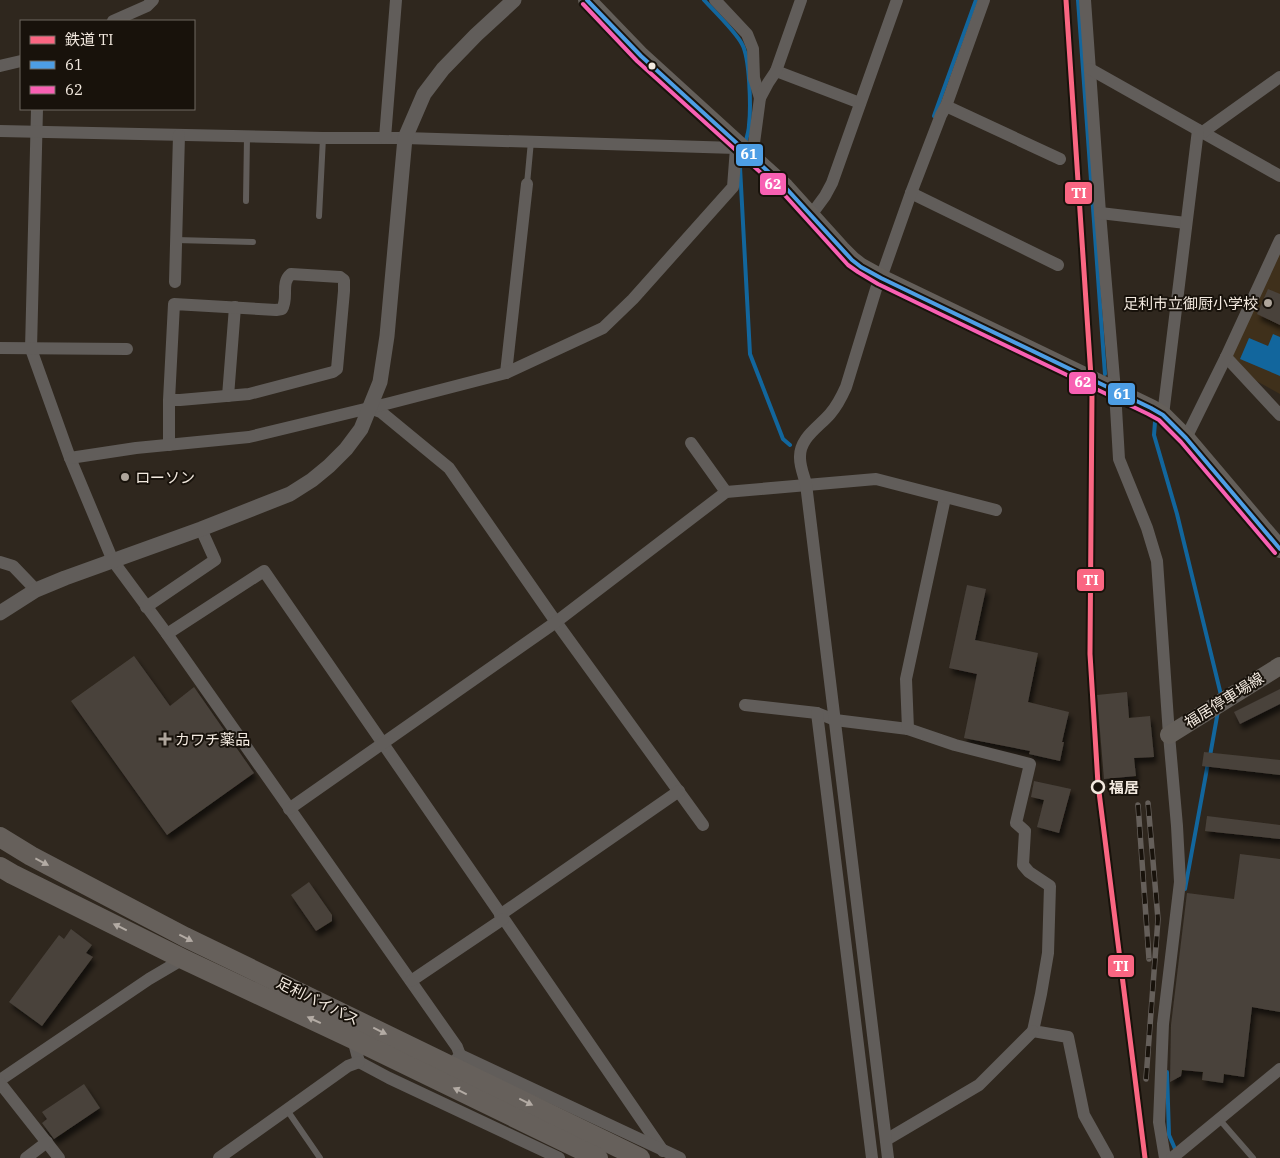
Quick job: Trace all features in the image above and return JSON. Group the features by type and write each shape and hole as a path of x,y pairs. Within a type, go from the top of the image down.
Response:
{"highway":[{"name":"足利バイパス","path":"0,838 185,938 456,1060 640,1158"},
{"name":"足利バイパス","path":"0,866 12,874 184,959 353,1038 598,1158"}],"main road":[{"path":"587,0 641,56 745,153 785,187 852,260 881,278 1163,415 1186,438 1280,549"},
{"name":"福居停車場線","path":"1169,734 1280,666"}],"street":[{"path":"115,20 147,6 153,0"},
{"path":"385,138 396,0"},
{"path":"0,613 36,590 64,578 202,529 290,494 312,480 346,449 360,429 380,382 387,336 405,138 424,94 443,69 476,34 514,0"},
{"path":"715,0 747,34 753,49 754,78 760,98"},
{"path":"70,458 136,448 249,437 370,408 506,373 602,328 633,299 732,187 745,153 760,98 776,71 801,0"},
{"path":"811,214 832,183 897,0"},
{"path":"888,1158 806,484 800,456 802,446 812,432 831,413 841,399 846,387 876,290 984,0"},
{"path":"1085,0 1119,459 1157,561 1180,882 1163,1024 1159,1122 1165,1158"},
{"path":"0,66 20,61"},
{"path":"1090,69 1280,176"},
{"path":"776,71 860,103"},
{"path":"1163,415 1186,223 1200,131 1280,77"},
{"path":"946,106 1060,159"},
{"path":"37,110 31,349 70,458 113,561 167,634 457,1047 456,1060 680,1158"},
{"path":"0,131 531,141 745,153"},
{"path":"175,282 179,135"},
{"path":"506,373 527,184"},
{"path":"911,193 1058,265"},
{"path":"1100,212 1186,223"},
{"path":"1186,438 1280,240"},
{"path":"169,400 256,392 333,372 337,369 344,280 340,277 291,274 286,278 284,306 282,309 276,310 174,304 169,400 169,445"},
{"path":"228,396 235,307"},
{"path":"0,348 127,349"},
{"path":"1226,356 1280,415"},
{"path":"370,408 381,412 449,468 556,622 703,825"},
{"path":"691,443 726,492"},
{"path":"289,809 556,622 726,492 876,479 996,510"},
{"path":"908,729 906,679 945,498"},
{"path":"146,607 215,560 202,529"},
{"path":"0,562 13,566 36,590"},
{"path":"167,634 264,570 663,1151"},
{"path":"745,705 817,713 835,720 908,729 955,745 1030,764 1016,823 1025,831 1023,865 1029,872 1050,886 1048,953 1033,1031 979,1085 886,1140"},
{"path":"817,713 872,1158"},
{"path":"411,981 679,791"},
{"path":"59,1158 0,1082 149,979 184,959"},
{"path":"1033,1031 1068,1037 1084,1115 1108,1158"},
{"path":"353,1038 359,1062 559,1158"},
{"path":"220,1158 348,1066 359,1062"},
{"path":"1172,1158 1280,1069"},
{"path":"26,1158 47,1142"},
{"path":"530,1144 538,1158"}],"lane":[{"path":"246,201 247,137"},
{"path":"319,216 323,138"},
{"path":"527,184 531,141"},
{"path":"176,240 253,242"},
{"path":"286,1110 320,1158"},
{"path":"1219,1119 1253,1158"}],"shaded area":[{"name":"足利市立御厨小学校","path":"1280,251 1280,394 1251,378 1231,356"}],"water":[{"path":"1273,334 1280,337 1280,376 1240,359 1249,338 1268,346"}],"building":[{"path":"1268,289 1280,294 1280,325 1257,314"},
{"path":"967,585 986,589 975,640 1038,653 1028,702 1069,712 1060,761 1029,754 1030,751 964,738 977,674 949,668"},
{"name":"カワチ薬品","path":"134,656 170,706 194,687 254,773 167,835 71,701"},
{"path":"1280,689 1280,704 1240,724 1234,712"},
{"path":"1127,692 1129,718 1150,716 1154,757 1134,758 1136,776 1104,779 1097,695"},
{"path":"1204,752 1280,760 1280,775 1202,766"},
{"path":"1034,781 1071,789 1059,833 1037,827 1044,800 1031,797"},
{"path":"1207,816 1280,825 1280,839 1205,831"},
{"path":"1240,854 1280,859 1280,1012 1252,1007 1244,1077 1224,1074 1223,1083 1202,1080 1203,1072 1182,1070 1181,1076 1170,1082 1171,1025 1187,893 1234,899"},
{"path":"309,882 332,915 332,921 316,931 291,895"},
{"path":"71,929 92,945 86,953 93,957 42,1026 9,1002 59,935 64,939"},
{"path":"84,1084 100,1108 54,1139 42,1123 47,1119 42,1112"}],"waterway":[{"path":"704,0 735,33 745,51 750,107 749,130 745,143"},
{"path":"934,116 976,0"},
{"path":"1078,0 1105,374"},
{"path":"740,167 750,354 783,439 790,445"},
{"path":"1155,422 1154,435 1177,514 1221,697"},
{"path":"1210,756 1218,711"},
{"path":"1185,889 1208,763"},
{"path":"1167,1072 1169,1135 1176,1151"}],"railway":[{"path":"1146,1079 1158,919 1148,803"},
{"path":"1138,805 1149,959"}],"rail line":[{"name":"TI","path":"1066,0 1092,392 1090,654 1098,784 1145,1158"}],"transit line":[{"name":"61","path":"587,0 641,56 785,187 852,260 881,278 1163,415 1186,438 1280,549"},
{"name":"62","path":"583,4 637,61 781,191 848,265 878,284 1159,420 1181,442 1275,553"}],"place":[{"name":"足利市立御厨小学校","path":"1268,303"},
{"name":"ローソン","path":"125,477"},
{"name":"カワチ薬品","path":"165,739"},
{"name":"福居","path":"1098,787"}]}
